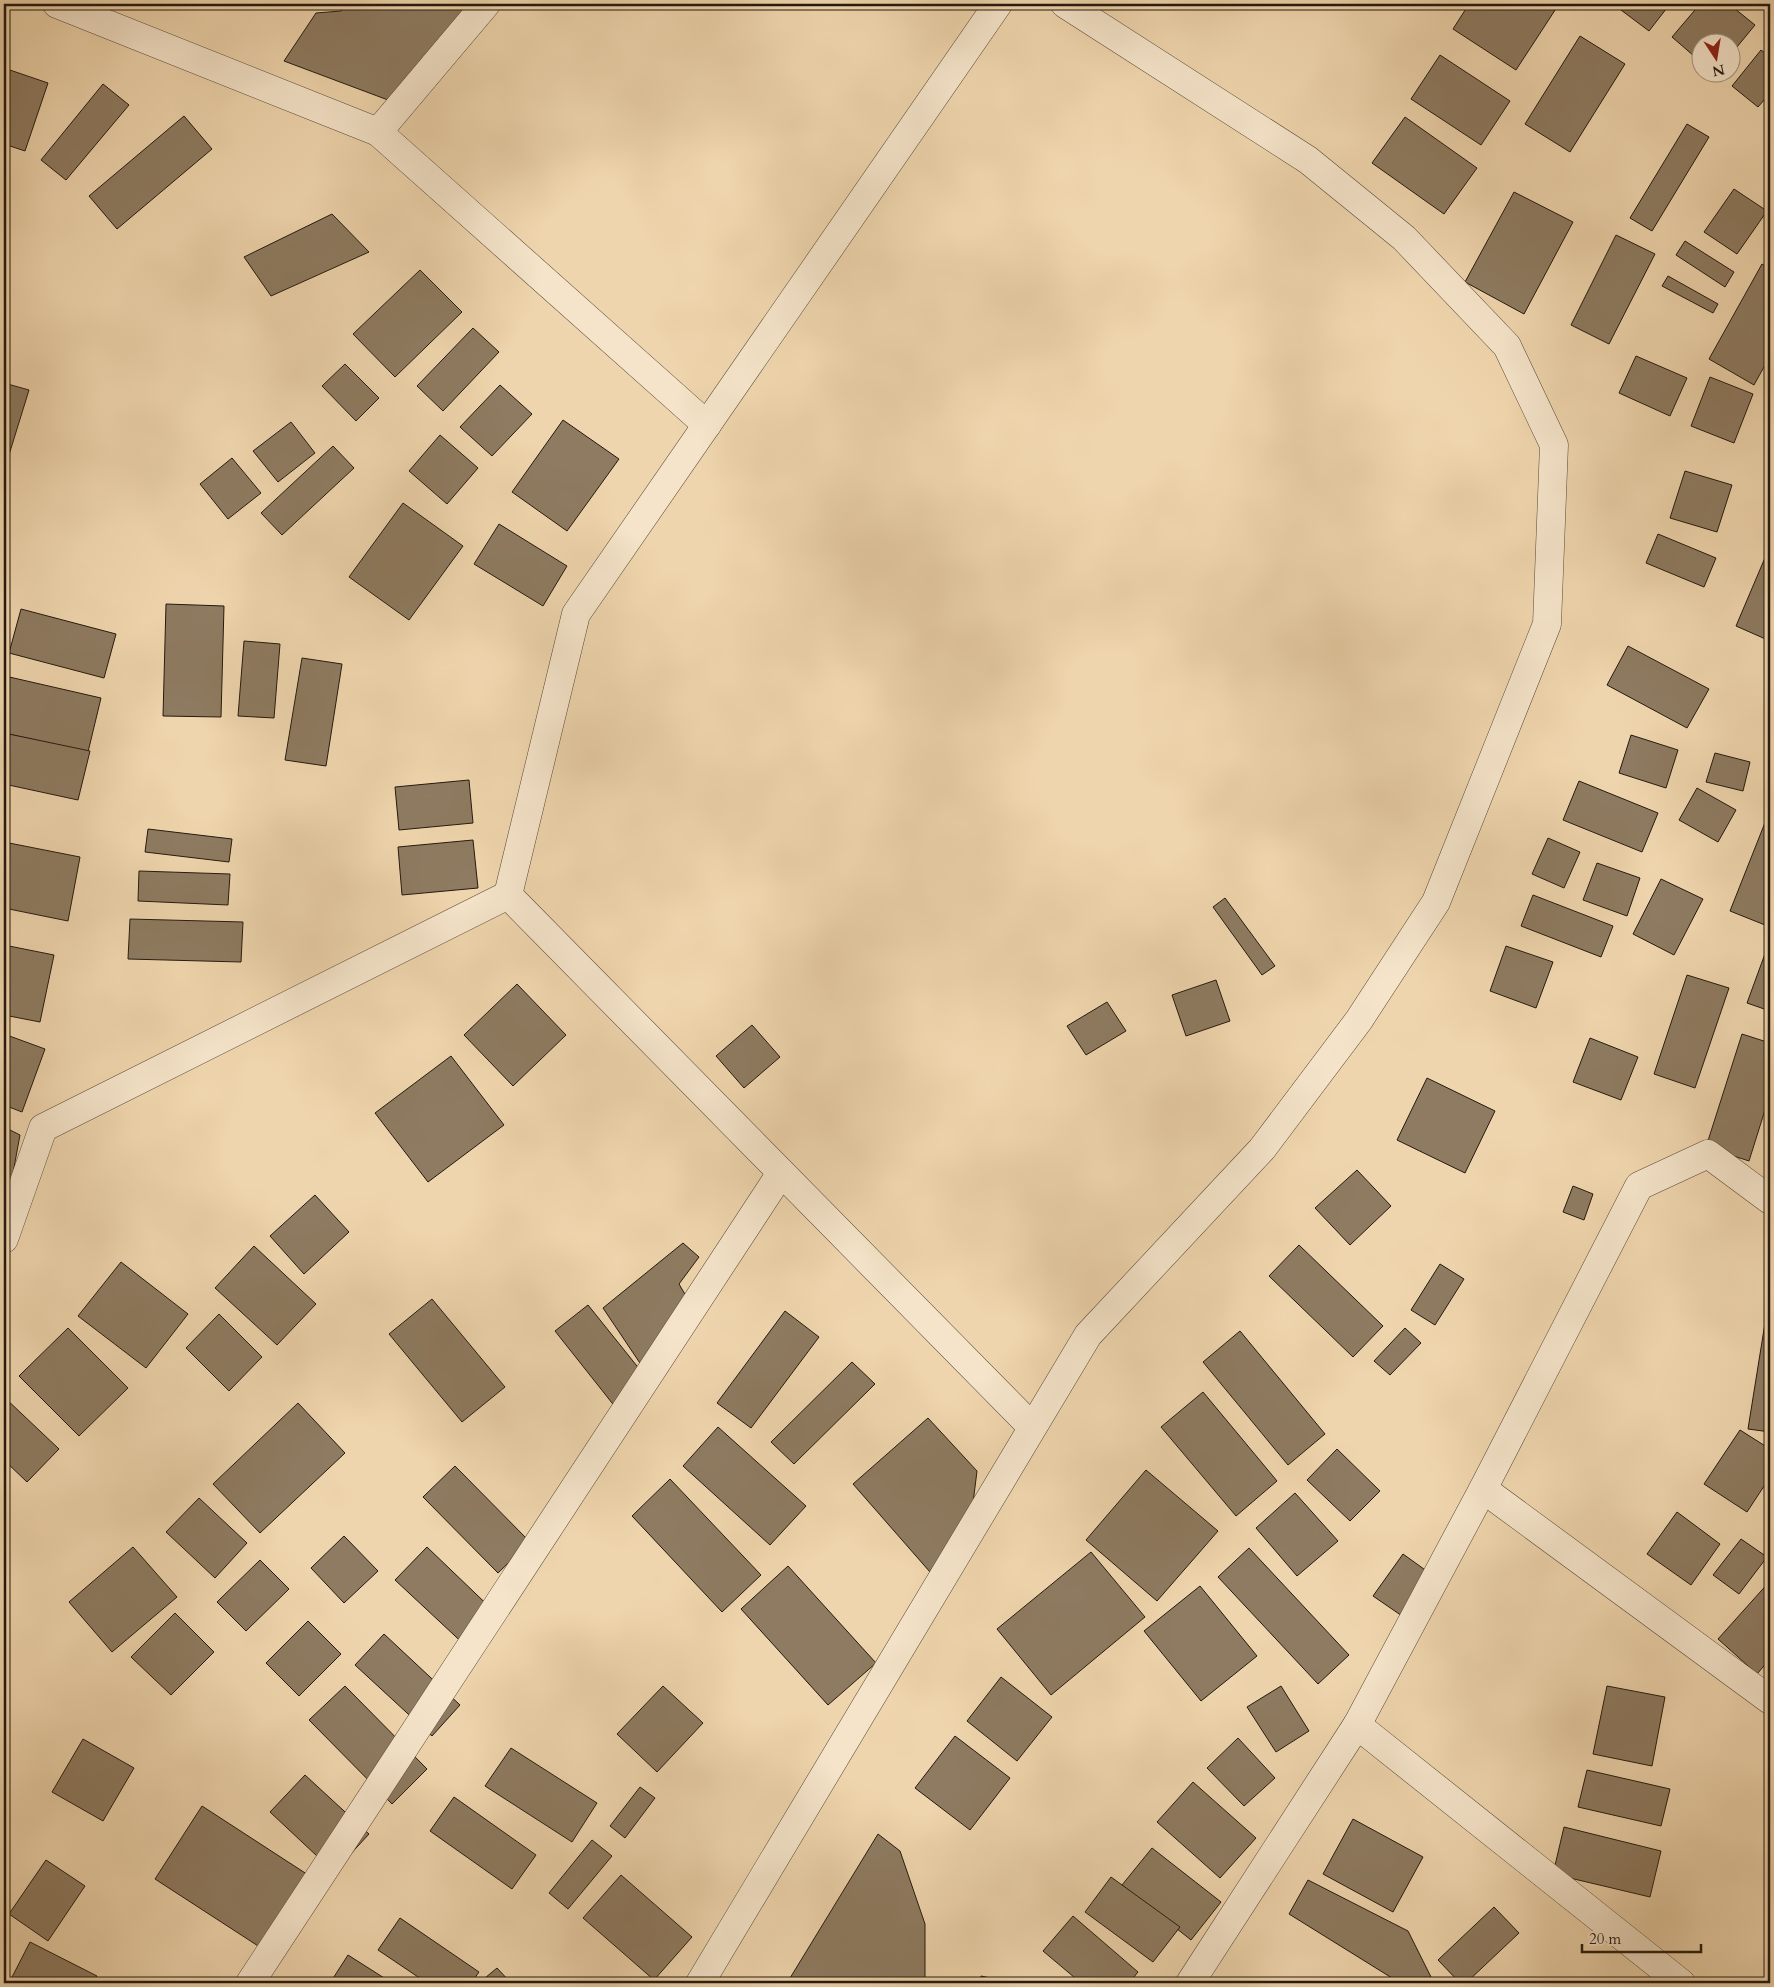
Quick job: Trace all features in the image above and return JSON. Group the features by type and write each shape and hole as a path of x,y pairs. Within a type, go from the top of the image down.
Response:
{"street":[{"path":"57,4 378,132 707,426"},
{"path":"378,132 486,4"},
{"path":"4,1239 43,1128 508,895 576,614 998,4"},
{"path":"700,1983 1088,1335 1262,1149 1359,1020 1436,902 1547,624 1554,445 1507,346 1404,238 1308,160 1065,4"},
{"path":"508,895 1032,1427"},
{"path":"1190,1983 1357,1725 1483,1489 1639,1186 1708,1154 1770,1200"},
{"path":"250,1983 781,1173"},
{"path":"1483,1489 1770,1700"},
{"path":"1357,1725 1681,1983"}],"building":[{"path":"346,4 474,4 388,100 284,61 316,13 341,11"},
{"path":"1469,4 1559,4 1516,70 1453,29"},
{"path":"1613,4 1670,4 1649,31"},
{"path":"1700,4 1729,4 1755,25 1742,41 1742,32 1692,32 1692,54 1672,37"},
{"path":"1580,36 1625,64 1570,152 1525,124"},
{"path":"1761,50 1770,57 1770,93 1758,107 1732,86 1735,82 1742,82 1742,74"},
{"path":"1440,55 1510,101 1481,145 1411,99"},
{"path":"4,68 48,83 25,151 4,144"},
{"path":"103,84 129,105 66,180 41,160"},
{"path":"184,116 212,149 117,229 89,196"},
{"path":"1405,117 1477,168 1444,214 1372,163"},
{"path":"1687,124 1709,137 1652,231 1630,218"},
{"path":"1734,189 1767,211 1737,254 1704,232"},
{"path":"1514,192 1573,222 1524,314 1465,282"},
{"path":"332,214 369,252 271,296 244,257"},
{"path":"1616,235 1655,254 1609,344 1571,325"},
{"path":"1685,241 1734,272 1725,287 1676,255"},
{"path":"1762,264 1770,269 1770,356 1754,385 1709,359"},
{"path":"420,270 462,312 395,377 353,334"},
{"path":"1668,276 1718,304 1713,313 1662,286"},
{"path":"473,328 499,352 443,411 417,386"},
{"path":"1636,356 1687,378 1670,416 1619,393"},
{"path":"345,364 379,398 356,421 322,386"},
{"path":"1710,377 1753,394 1734,443 1691,426"},
{"path":"4,383 29,390 8,458 4,457"},
{"path":"500,385 532,414 492,456 460,427"},
{"path":"563,420 619,459 567,531 512,492"},
{"path":"291,422 315,453 278,482 253,451"},
{"path":"440,435 478,468 447,504 409,471"},
{"path":"333,446 354,468 282,535 261,513"},
{"path":"232,458 261,493 228,519 200,484"},
{"path":"1685,471 1732,485 1717,532 1670,518"},
{"path":"403,503 463,546 409,620 349,577"},
{"path":"499,524 567,566 543,606 474,564"},
{"path":"1658,534 1716,558 1704,587 1646,563"},
{"path":"1770,546 1770,641 1736,626"},
{"path":"166,604 224,606 221,717 163,716"},
{"path":"21,609 116,634 104,678 9,653"},
{"path":"244,641 280,644 274,718 238,716"},
{"path":"1628,646 1709,689 1687,728 1607,685"},
{"path":"302,658 342,664 326,766 285,760"},
{"path":"5,676 101,698 88,752 4,733"},
{"path":"4,733 90,751 78,800 4,784"},
{"path":"1631,735 1678,750 1666,788 1619,773"},
{"path":"1715,753 1750,762 1743,791 1706,782"},
{"path":"469,780 473,823 399,830 395,787"},
{"path":"1579,781 1658,813 1642,852 1563,820"},
{"path":"1697,788 1736,810 1718,842 1679,820"},
{"path":"1770,810 1770,927 1730,911"},
{"path":"148,829 232,839 229,862 145,852"},
{"path":"1548,838 1580,852 1564,888 1532,874"},
{"path":"473,840 478,888 402,895 398,847"},
{"path":"4,842 80,857 68,921 4,908"},
{"path":"1597,863 1640,878 1627,916 1583,900"},
{"path":"139,871 230,874 228,905 138,901"},
{"path":"1661,879 1703,899 1674,955 1633,934"},
{"path":"1533,895 1613,926 1601,957 1521,926"},
{"path":"1225,898 1275,966 1262,975 1213,907"},
{"path":"130,919 243,922 241,962 128,959"},
{"path":"4,945 54,955 40,1022 4,1015"},
{"path":"1506,946 1553,962 1536,1008 1490,991"},
{"path":"1766,951 1770,952 1770,1011 1747,1003"},
{"path":"1687,975 1729,988 1695,1088 1654,1074"},
{"path":"1216,980 1230,1021 1186,1036 1172,995"},
{"path":"517,984 566,1035 513,1086 464,1035"},
{"path":"1107,1002 1126,1031 1086,1055 1067,1026"},
{"path":"752,1025 780,1057 744,1088 716,1056"},
{"path":"4,1034 45,1049 22,1112 4,1105"},
{"path":"1742,1034 1770,1043 1770,1094 1749,1161 1706,1147"},
{"path":"1590,1038 1638,1057 1621,1100 1573,1082"},
{"path":"451,1056 504,1125 428,1182 375,1113"},
{"path":"1427,1078 1495,1111 1465,1173 1397,1140"},
{"path":"4,1127 20,1135 10,1189 4,1184"},
{"path":"1357,1170 1391,1206 1350,1245 1315,1208"},
{"path":"1573,1186 1593,1194 1584,1220 1563,1212"},
{"path":"315,1195 349,1232 304,1274 270,1236"},
{"path":"683,1243 699,1257 679,1284 697,1315 652,1381 603,1308"},
{"path":"1299,1245 1383,1326 1353,1357 1269,1276"},
{"path":"254,1246 316,1304 277,1345 215,1288"},
{"path":"121,1262 188,1314 146,1368 78,1316"},
{"path":"1440,1264 1464,1279 1435,1325 1411,1310"},
{"path":"432,1299 505,1387 462,1422 389,1334"},
{"path":"588,1305 649,1381 616,1408 555,1331"},
{"path":"785,1311 819,1337 751,1428 717,1403"},
{"path":"219,1314 262,1357 229,1391 186,1348"},
{"path":"1765,1323 1770,1324 1770,1432 1748,1429"},
{"path":"68,1328 128,1388 79,1436 19,1376"},
{"path":"1405,1328 1421,1343 1390,1375 1374,1361"},
{"path":"1240,1331 1325,1434 1288,1465 1203,1362"},
{"path":"852,1362 875,1384 794,1464 771,1442"},
{"path":"1203,1392 1277,1481 1236,1516 1161,1427"},
{"path":"4,1397 59,1449 27,1482 4,1460"},
{"path":"298,1403 345,1453 260,1533 213,1484"},
{"path":"928,1418 977,1471 972,1511 930,1572 853,1484"},
{"path":"718,1427 806,1506 770,1545 683,1466"},
{"path":"1740,1430 1770,1449 1770,1477 1747,1512 1704,1484"},
{"path":"1337,1449 1380,1491 1350,1521 1307,1480"},
{"path":"455,1466 530,1542 498,1573 423,1497"},
{"path":"1146,1470 1218,1531 1157,1601 1086,1540"},
{"path":"670,1479 761,1575 722,1612 632,1516"},
{"path":"1295,1493 1338,1541 1297,1576 1256,1528"},
{"path":"199,1498 247,1543 215,1578 166,1532"},
{"path":"1677,1512 1720,1544 1691,1585 1647,1554"},
{"path":"344,1536 378,1571 344,1603 311,1568"},
{"path":"1741,1539 1767,1557 1739,1594 1713,1575"},
{"path":"133,1547 177,1597 112,1652 69,1602"},
{"path":"427,1547 500,1617 469,1649 395,1580"},
{"path":"1249,1548 1349,1655 1318,1684 1218,1577"},
{"path":"1091,1552 1145,1617 1051,1695 997,1629"},
{"path":"1403,1554 1435,1577 1405,1618 1373,1596"},
{"path":"260,1560 289,1589 246,1631 217,1602"},
{"path":"788,1566 876,1663 828,1705 741,1609"},
{"path":"1770,1581 1770,1659 1757,1674 1718,1639"},
{"path":"1200,1586 1257,1656 1201,1701 1144,1631"},
{"path":"175,1613 214,1652 171,1695 131,1657"},
{"path":"308,1621 341,1654 299,1696 266,1663"},
{"path":"384,1634 460,1705 432,1736 355,1665"},
{"path":"1001,1677 1052,1717 1017,1761 967,1721"},
{"path":"345,1686 427,1769 392,1804 309,1720"},
{"path":"663,1686 703,1723 657,1772 617,1734"},
{"path":"1281,1686 1309,1731 1276,1752 1247,1707"},
{"path":"1607,1686 1665,1697 1652,1766 1593,1754"},
{"path":"955,1736 1010,1778 970,1830 915,1788"},
{"path":"1238,1738 1275,1778 1244,1806 1207,1768"},
{"path":"83,1739 134,1768 103,1821 52,1792"},
{"path":"511,1748 597,1803 572,1842 485,1786"},
{"path":"1587,1770 1670,1789 1661,1826 1578,1807"},
{"path":"305,1775 369,1834 334,1872 270,1812"},
{"path":"1193,1782 1256,1838 1220,1878 1157,1822"},
{"path":"640,1787 655,1798 625,1838 610,1826"},
{"path":"454,1797 536,1855 512,1889 430,1831"},
{"path":"202,1806 319,1882 272,1955 155,1879"},
{"path":"1353,1819 1423,1857 1393,1912 1323,1874"},
{"path":"1564,1827 1661,1851 1650,1897 1553,1874"},
{"path":"878,1834 900,1851 925,1924 925,1977 922,1983 787,1983"},
{"path":"592,1840 612,1856 568,1909 549,1893"},
{"path":"1152,1848 1221,1902 1191,1940 1122,1885"},
{"path":"46,1860 85,1886 48,1941 9,1914"},
{"path":"621,1875 692,1937 654,1980 583,1918"},
{"path":"1111,1877 1180,1927 1153,1962 1085,1912"},
{"path":"1308,1880 1408,1931 1434,1983 1400,1983 1289,1914"},
{"path":"1494,1907 1519,1933 1466,1983 1460,1983 1438,1960"},
{"path":"1073,1916 1138,1972 1129,1983 1081,1983 1043,1951"},
{"path":"400,1918 479,1972 471,1983 427,1983 378,1950"},
{"path":"30,1942 97,1976 93,1983 9,1983"},
{"path":"348,1955 392,1983 330,1983"},
{"path":"497,1968 511,1983 479,1983"},
{"path":"981,1976 1014,1983 979,1983"}]}
